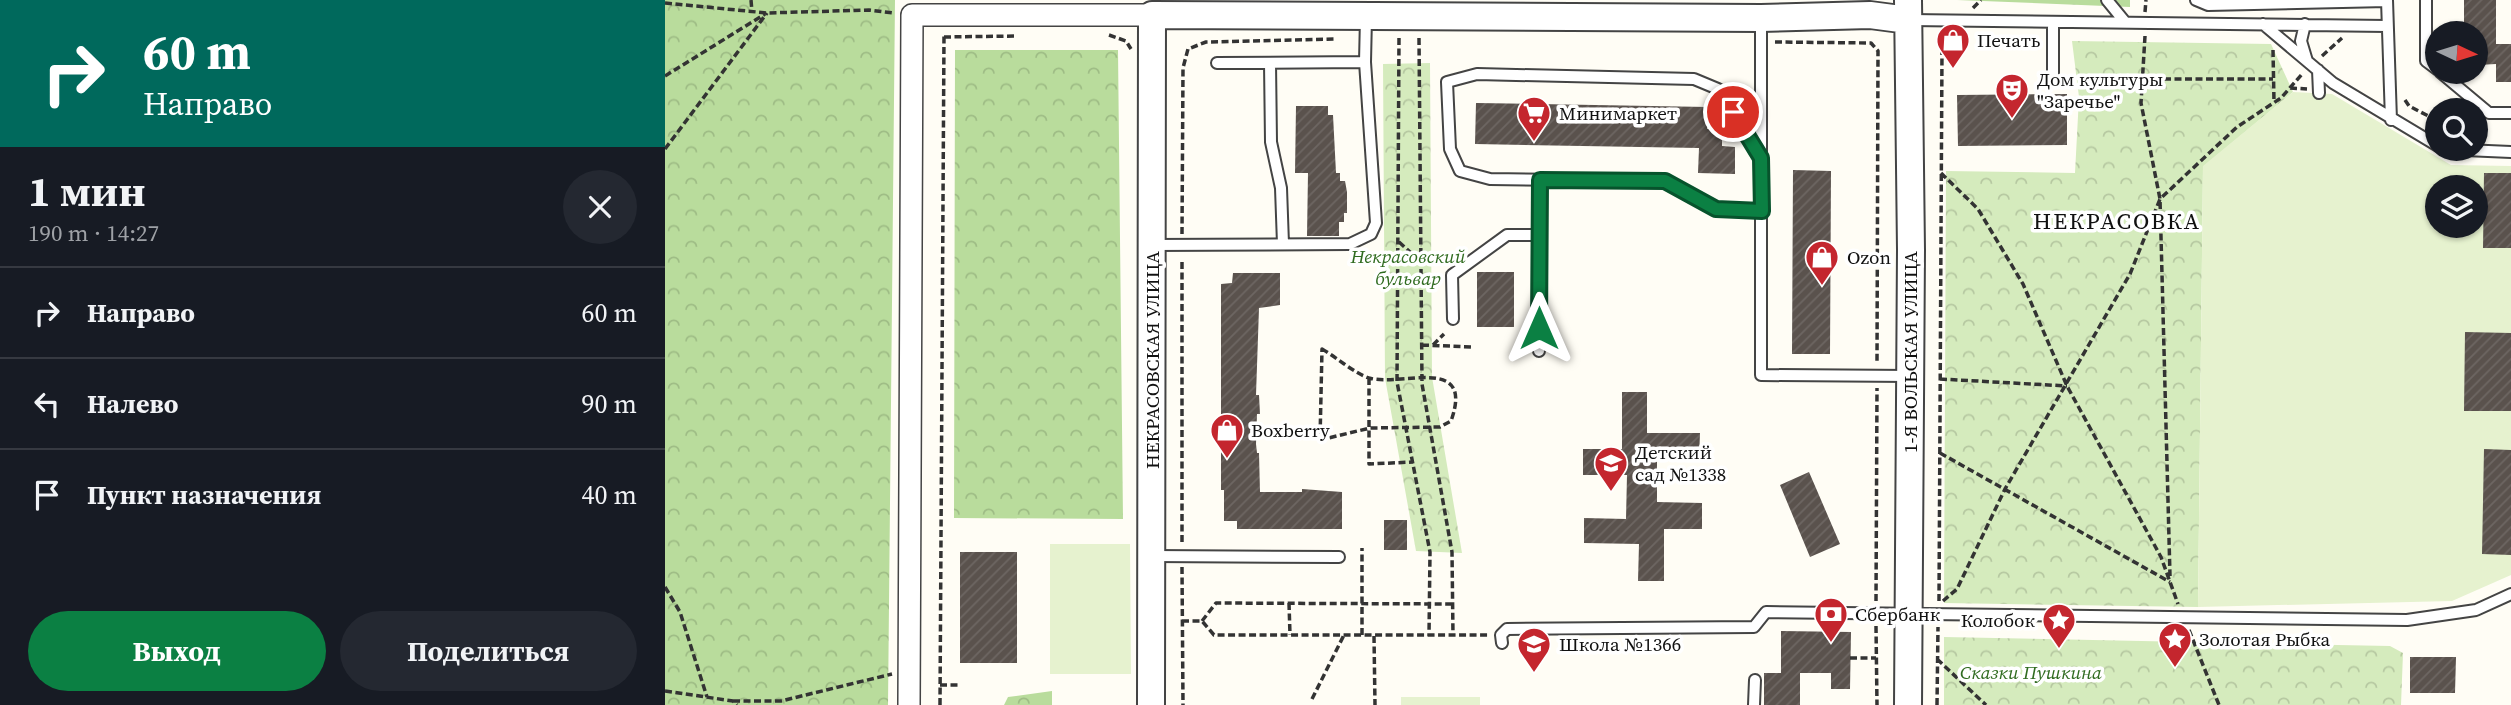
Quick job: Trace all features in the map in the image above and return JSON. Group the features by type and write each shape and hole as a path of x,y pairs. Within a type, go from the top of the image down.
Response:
{"street":[{"path":"909,705 912,15 1152,15 1366,28 1448,8 1762,30 1908,10"},
{"name":"1-Я ВОЛЬСКАЯ УЛИЦА","path":"1908,10 1908,705"},
{"name":"НЕКРАСОВСКАЯ УЛИЦА","path":"1151,705 1152,15"}],"lane":[{"path":"2106,0 2125,22"},
{"path":"2196,0 2208,5 2387,0 2391,120"},
{"path":"2426,0 2426,21"},
{"path":"1908,10 2053,22 2387,26"},
{"path":"2053,22 2053,82"},
{"path":"2263,24 2312,65 2391,120 2425,139"},
{"path":"2305,24 2301,41 2312,65 2319,93"},
{"path":"1151,244 1350,244 1371,234 1376,223 1365,62 1366,28"},
{"path":"1762,30 1761,375 1910,376"},
{"path":"1217,64 1365,62"},
{"path":"1270,63 1271,142 1281,188 1283,244"},
{"path":"1761,158 1718,89 1694,79 1478,74 1447,82 1450,149 1460,171 1490,179 1665,181 1716,209 1762,211"},
{"path":"2454,84 2489,113 2511,113"},
{"path":"2488,151 2511,152"},
{"path":"1539,351 1540,180"},
{"path":"1453,319 1452,275 1507,235 1540,235"},
{"path":"1152,555 1339,557"},
{"path":"1502,639 1507,629 1753,627 1766,612 1938,617 2428,619 2476,610 2511,594"},
{"path":"1754,705 1755,680"}],"path":[{"path":"751,0 752,12"},
{"path":"665,4 767,13 869,10 912,15"},
{"path":"665,76 767,13"},
{"path":"665,149 767,13"},
{"path":"940,705 944,15"},
{"path":"1182,705 1183,68 1188,49 1206,42 1366,28 1399,38 1419,38 1422,377 1452,552 1453,636"},
{"path":"1762,30 1875,45"},
{"path":"1943,34 1939,605 1958,589 2005,489 2130,274 2161,199 2237,127 2274,102 2343,38"},
{"path":"1108,35 1126,41 1133,52"},
{"path":"944,37 1025,36"},
{"path":"2145,36 2141,103 2161,199 2170,582"},
{"path":"2272,37 2274,102"},
{"path":"1399,38 1397,378 1430,552 1429,636"},
{"path":"2143,79 2273,79"},
{"path":"2405,98 2409,106 2425,114"},
{"path":"1941,173 1978,209 2023,284 2067,386 2137,512 2170,582 2219,705"},
{"path":"1399,242 1421,262"},
{"path":"1432,345 1444,334"},
{"path":"1422,345 1473,346"},
{"path":"1322,349 1369,378 1397,378 1440,377 1454,388 1457,404 1451,421 1440,427 1370,428 1320,440 1322,349"},
{"path":"1369,378 1369,464 1412,461"},
{"path":"1940,379 2067,386"},
{"path":"1940,453 2170,582"},
{"path":"1362,548 1362,635"},
{"path":"665,587 680,612 707,697"},
{"path":"1202,621 1216,603 1451,604"},
{"path":"1289,603 1290,635"},
{"path":"1937,705 1938,617"},
{"path":"1182,621 1202,621 1214,635 1453,636 1502,639"},
{"path":"1312,699 1344,635"},
{"path":"1374,635 1375,705"},
{"path":"1850,658 1876,658"},
{"path":"1937,659 1986,705"},
{"path":"665,691 733,701 781,701 909,671"},
{"path":"940,685 958,685"},
{"path":"733,701 737,705"}],"green space":[{"path":"665,0 895,0 888,705 665,705"},
{"path":"1957,0 2130,0 2130,7"},
{"path":"2072,41 2271,44 2293,92 2203,167 2198,607 1944,603 1946,171 2075,173 2079,97"},
{"path":"955,50 1118,50 1123,519 954,518"},
{"name":"Некрасовский бульвар","path":"1430,63 1432,377 1462,553 1416,551 1385,378 1383,64"},
{"path":"2293,92 2332,94 2425,149 2425,161 2444,161 2451,165 2511,166 2511,575 2452,601 2198,607 2203,166"},
{"path":"1050,544 1130,544 1131,674 1050,674"},
{"name":"Сказки Пушкина","path":"1944,637 2390,646 2403,653 2401,705 1944,705"},
{"path":"1052,691 1052,705 1004,705 1008,697"},
{"path":"1401,697 1480,697 1480,705 1401,705"}],"building":[{"path":"2464,0 2496,0 2496,44 2511,44 2511,82 2496,82 2496,64 2489,64 2489,21 2464,21"},
{"name":"Дом культуры \"Заречье\"","path":"2067,94 2067,145 1958,146 1957,95"},
{"path":"1476,103 1708,107 1707,129 1722,129 1722,146 1735,147 1735,174 1698,173 1699,148 1475,144"},
{"path":"1296,106 1328,106 1328,115 1333,115 1336,173 1340,173 1340,181 1345,181 1347,192 1347,213 1344,213 1344,222 1339,222 1339,236 1307,236 1308,173 1295,173"},
{"path":"1793,170 1831,171 1830,354 1792,354"},
{"path":"2511,173 2511,248 2483,248 2483,238 2488,238 2488,175 2484,175"},
{"path":"1477,272 1514,272 1514,327 1477,327"},
{"path":"1233,273 1280,273 1280,305 1259,308 1256,395 1259,395 1260,414 1257,414 1256,444 1259,453 1260,492 1302,492 1302,489 1342,492 1342,529 1237,529 1237,521 1224,521 1224,490 1221,490 1221,284 1232,283"},
{"path":"2465,332 2511,333 2511,411 2464,411"},
{"path":"1622,392 1647,392 1647,433 1700,433 1699,459 1657,459 1657,502 1702,503 1702,529 1664,529 1664,581 1638,581 1639,544 1584,543 1584,518 1626,519 1627,475 1583,475 1583,449 1622,449"},
{"path":"2484,449 2511,450 2511,555 2482,554"},
{"path":"1809,472 1840,544 1810,557 1780,485"},
{"path":"1384,520 1407,520 1407,550 1384,550"},
{"path":"960,552 1017,552 1017,663 960,663"},
{"path":"1781,631 1851,632 1850,689 1831,689 1831,673 1800,673 1800,705 1764,705 1764,673 1781,673"},
{"path":"2410,657 2456,657 2455,693 2410,693"}],"place":[{"name":"Печать","path":"1953,70"},
{"name":"Дом культуры \"Заречье\"","path":"2012,120"},
{"name":"Минимаркет","path":"1534,143"},
{"name":"Ozon","path":"1822,287"},
{"name":"Boxberry","path":"1227,460"},
{"name":"Детский сад №1338","path":"1611,493"},
{"name":"Сбербанк","path":"1831,644"},
{"name":"Колобок","path":"2059,650"},
{"name":"Золотая Рыбка","path":"2175,669"},
{"name":"Школа №1366","path":"1534,674"}],"district":[{"name":"НЕКРАСОВКА","path":"2117,221"}],"route":[{"path":"1539,328 1540,180 1665,181 1716,209 1762,211 1761,158 1733,112"}]}
